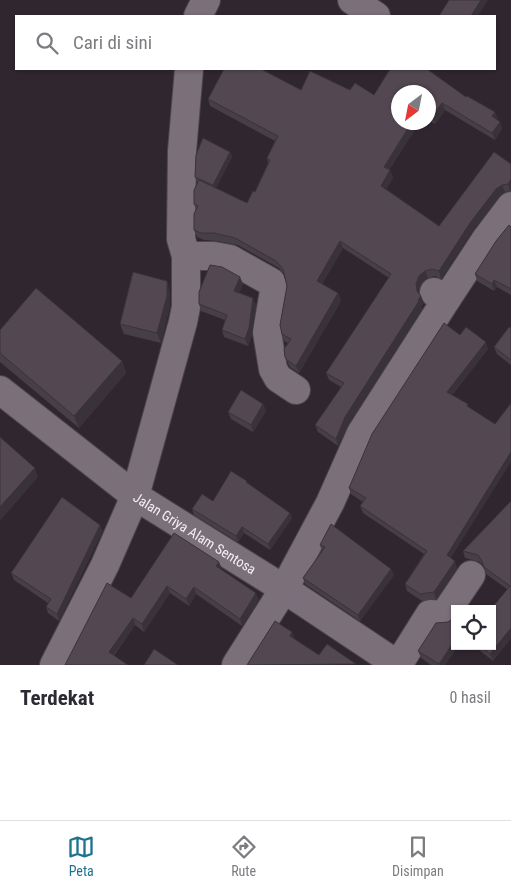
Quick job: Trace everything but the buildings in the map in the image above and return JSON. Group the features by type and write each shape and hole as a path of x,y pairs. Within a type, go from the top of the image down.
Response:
{"street":[{"path":"198,15 206,0"},
{"path":"352,0 374,15"},
{"path":"54,665 106,565 135,496 186,307 186,256 181,239 182,151 189,70"},
{"path":"236,665 284,589 330,503 361,433 440,296 511,206"},
{"path":"186,256 214,256 230,259 272,282 274,290 267,332 273,369 278,378 296,390"},
{"name":"Jalan Griya Alam Sentosa","path":"0,390 135,496 284,589 398,665"},
{"path":"398,665 430,614 444,615 471,575"}]}
